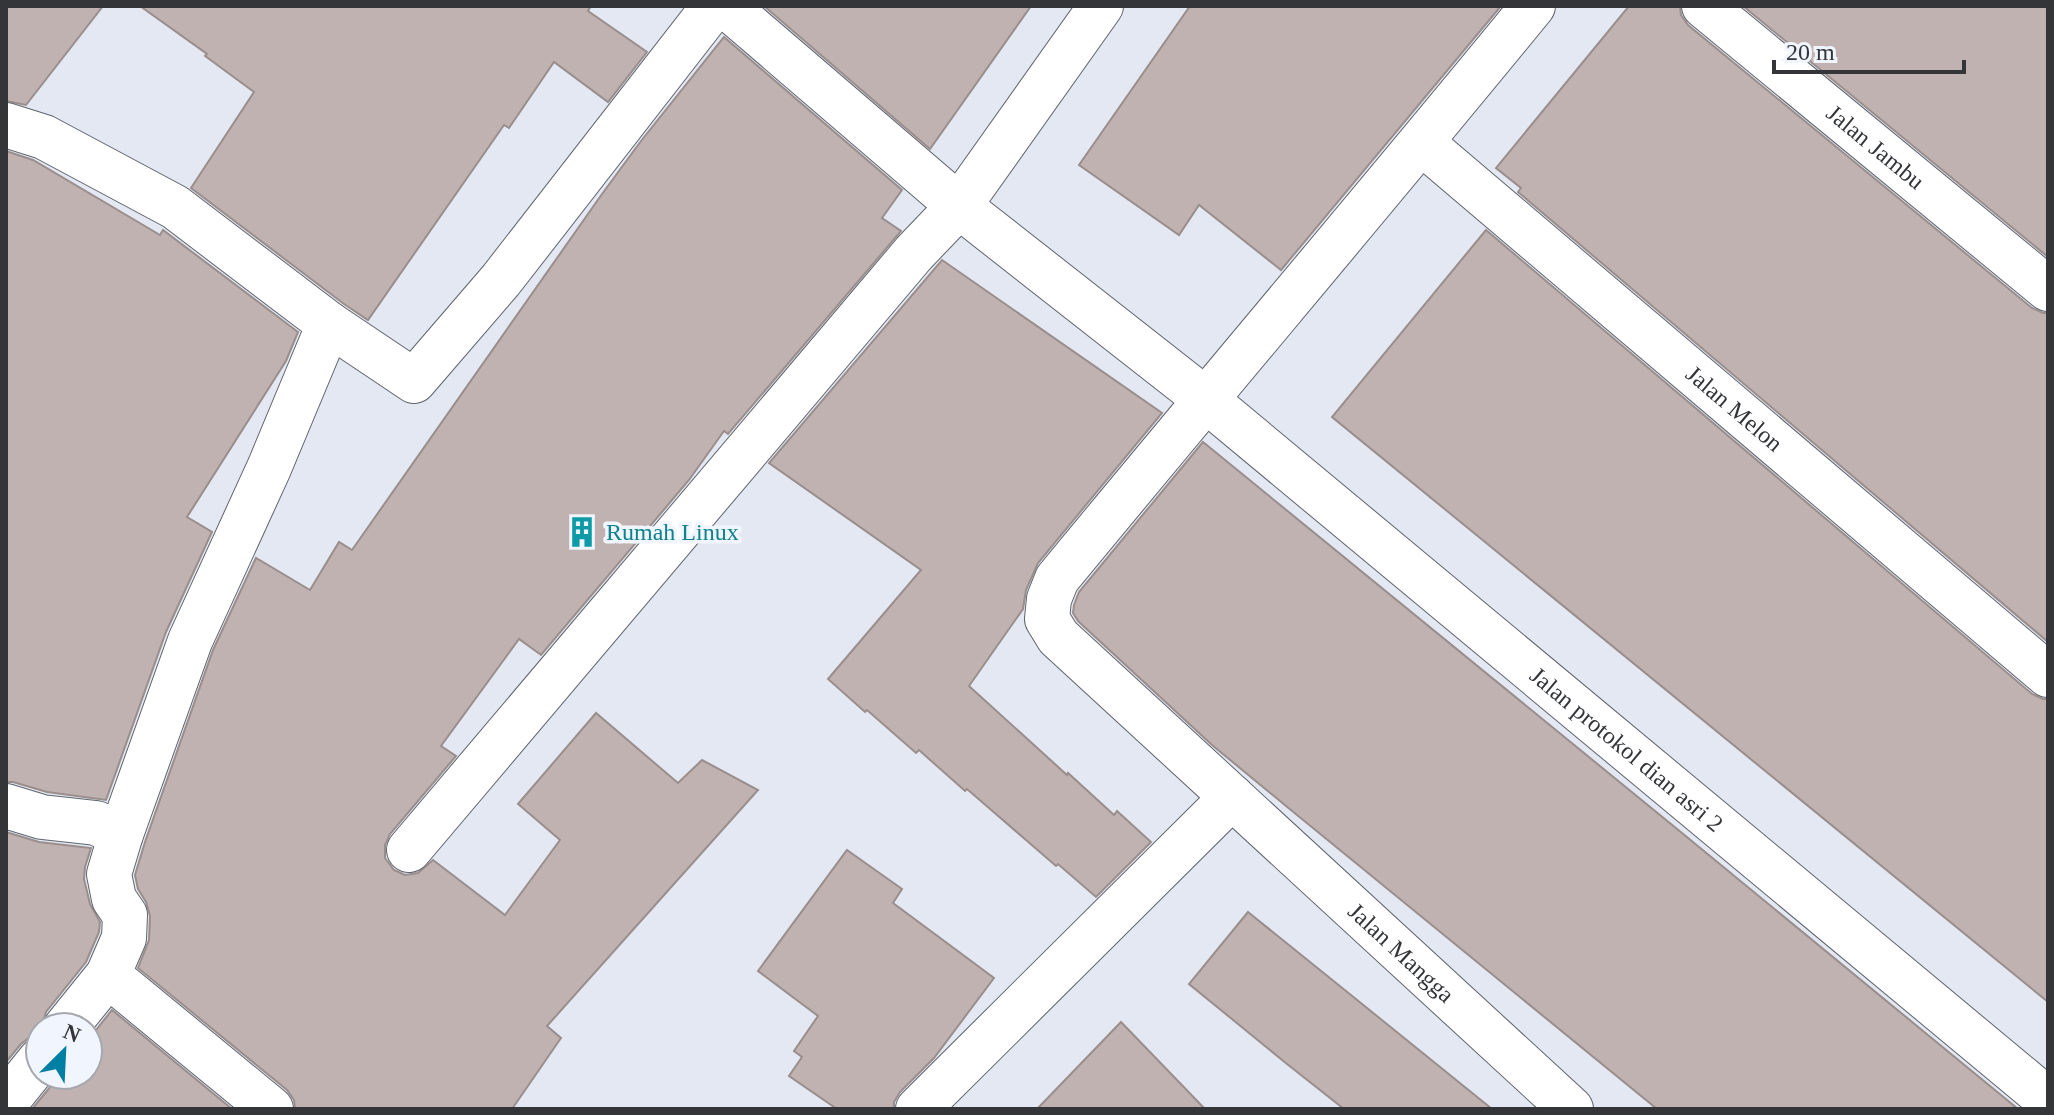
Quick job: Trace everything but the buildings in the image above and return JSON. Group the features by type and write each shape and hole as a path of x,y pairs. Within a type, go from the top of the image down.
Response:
{"street":[{"path":"6,125 44,137 175,207 329,324 414,381 501,280 714,6"},
{"name":"Jalan protokol dian asri 2","path":"726,6 959,206 1205,399 2048,1100"},
{"path":"409,850 914,253 959,206 1101,6"},
{"path":"1205,399 1422,143 1533,6"},
{"name":"Jalan Jambu","path":"1704,6 2048,289"},
{"name":"Jalan Melon","path":"1422,143 2048,675"},
{"path":"79,1011 108,975 124,938 125,915 114,899 109,874 190,641 269,468 329,324"},
{"name":"Jalan Mangga","path":"1205,399 1057,579 1049,599 1047,619 1058,637 1571,1109"},
{"path":"918,1109 1232,797"},
{"path":"6,806 42,817 96,823 121,834"},
{"path":"108,975 271,1109"},
{"path":"6,1102 24,1080"}],"place":[{"name":"Rumah Linux","path":"582,532"}]}
